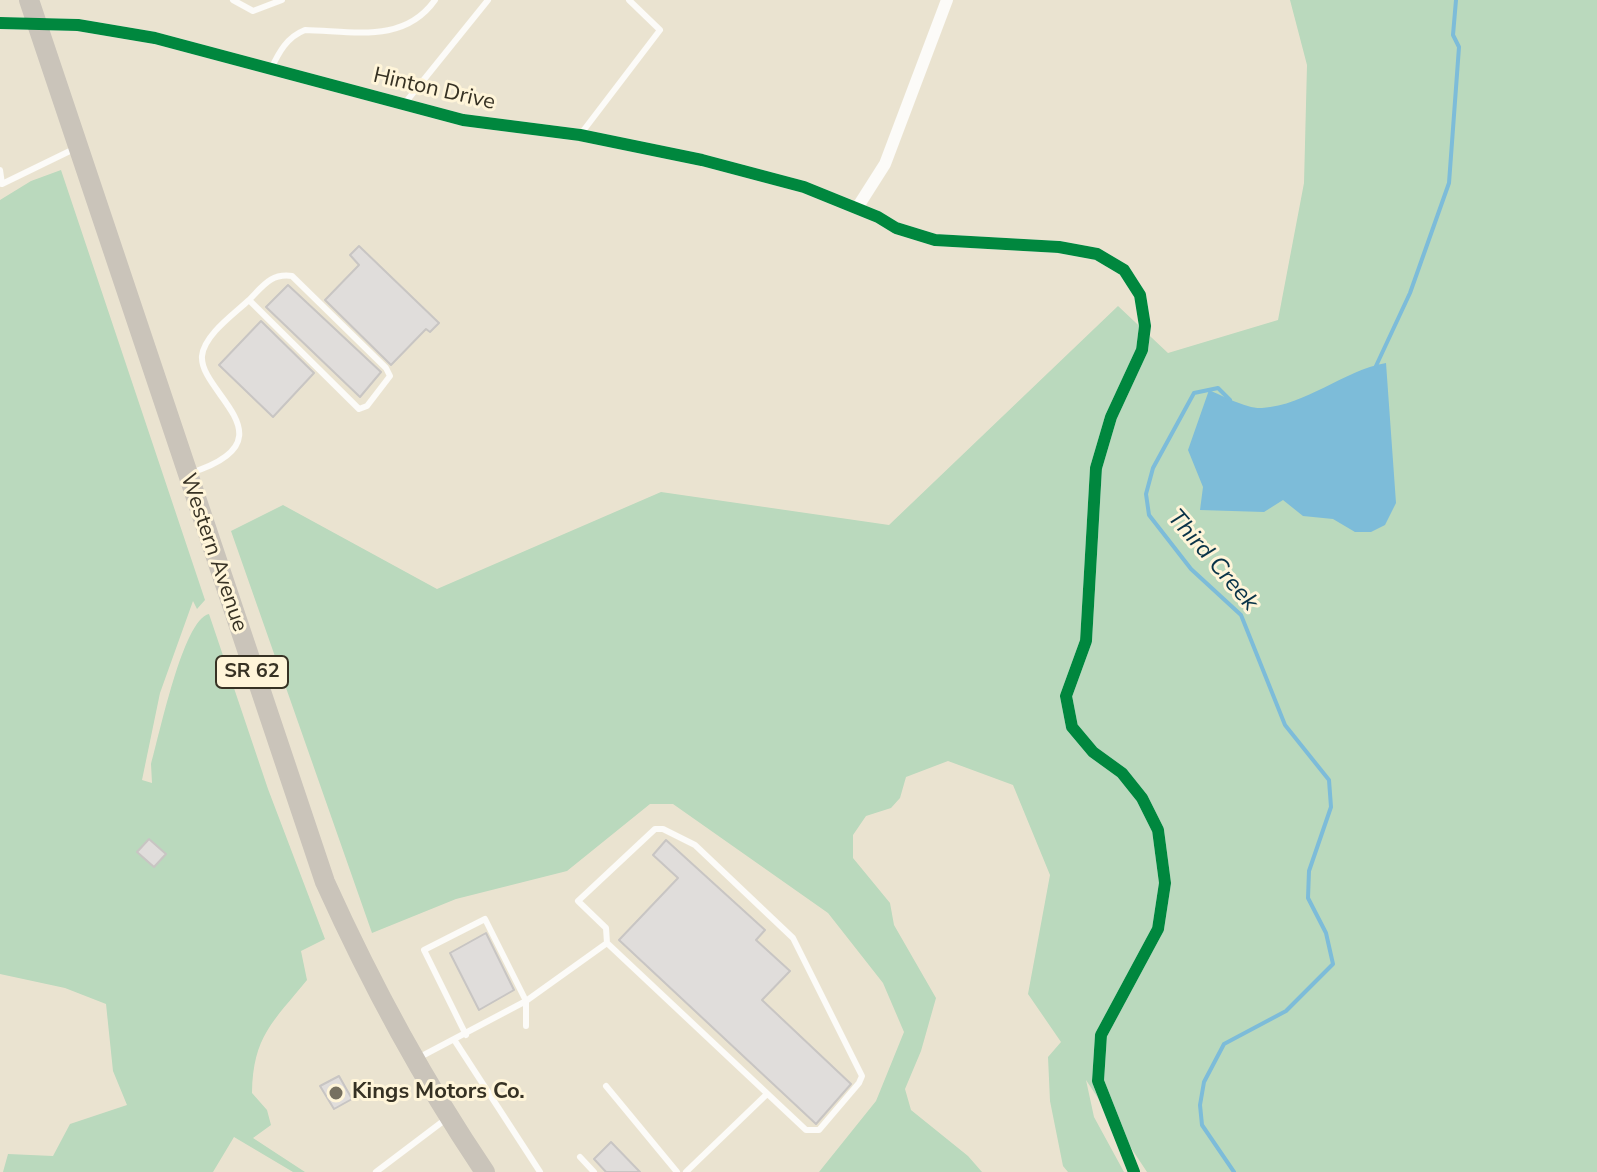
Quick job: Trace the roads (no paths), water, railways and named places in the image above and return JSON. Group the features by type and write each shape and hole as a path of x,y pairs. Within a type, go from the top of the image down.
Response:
{"main road":[{"name":"Western Avenue","path":"29,0 325,882 378,996 413,1061 485,1172"}],"street":[{"path":"857,208 885,164 947,0"},
{"name":"Hinton Drive","path":"0,23 78,25 155,38 463,120 644,146 789,183 857,208 896,228 935,240 977,244 1021,243 1097,254 1124,270 1140,295 1145,326 1142,350 1111,417 1096,468 1086,641 1066,696 1072,727 1093,752 1122,773 1142,798 1158,830 1162,856 1165,883 1158,929 1101,1035 1098,1081 1134,1172"}],"lane":[{"path":"233,0 253,11 282,0"},
{"path":"421,0 430,7"},
{"path":"271,69 280,50 305,30 389,32 413,24 435,0"},
{"path":"403,106 488,0"},
{"path":"580,135 660,30 629,0"},
{"path":"0,170 1,184 79,146"},
{"path":"186,474 206,468 224,456 237,437 238,417 203,370 204,348 223,324 271,277 279,274 292,276 386,368 390,376 367,406 359,409 249,300"},
{"path":"655,829 663,829 695,845 793,938 862,1076 828,1120 812,1133 607,943 606,928 578,901 655,829"},
{"path":"466,1035 424,950 485,919 526,1001 526,1026"},
{"path":"413,1061 526,1001 607,943"},
{"path":"455,1041 540,1172"},
{"path":"606,1086 677,1172"},
{"path":"686,1172 767,1094"},
{"path":"376,1172 448,1117"},
{"path":"580,1157 594,1172"}],"water":[{"path":"1386,363 1396,503 1385,525 1371,532 1355,532 1333,519 1303,516 1283,500 1264,512 1200,510 1203,487 1188,450 1209,390 1249,406 1278,406 1354,373"}],"waterway":[{"name":"Third Creek","path":"1376,366 1410,293 1449,183 1459,47 1453,35 1456,0"},
{"name":"Third Creek","path":"1230,400 1218,388 1194,393 1153,468 1146,494 1149,515 1191,569 1241,615 1285,725 1329,780 1331,807 1309,871 1308,898 1326,933 1333,964 1286,1011 1224,1044 1204,1082 1200,1105 1202,1125 1234,1172"}],"place":[{"name":"Kings Motors Co.","path":"336,1093"}]}
